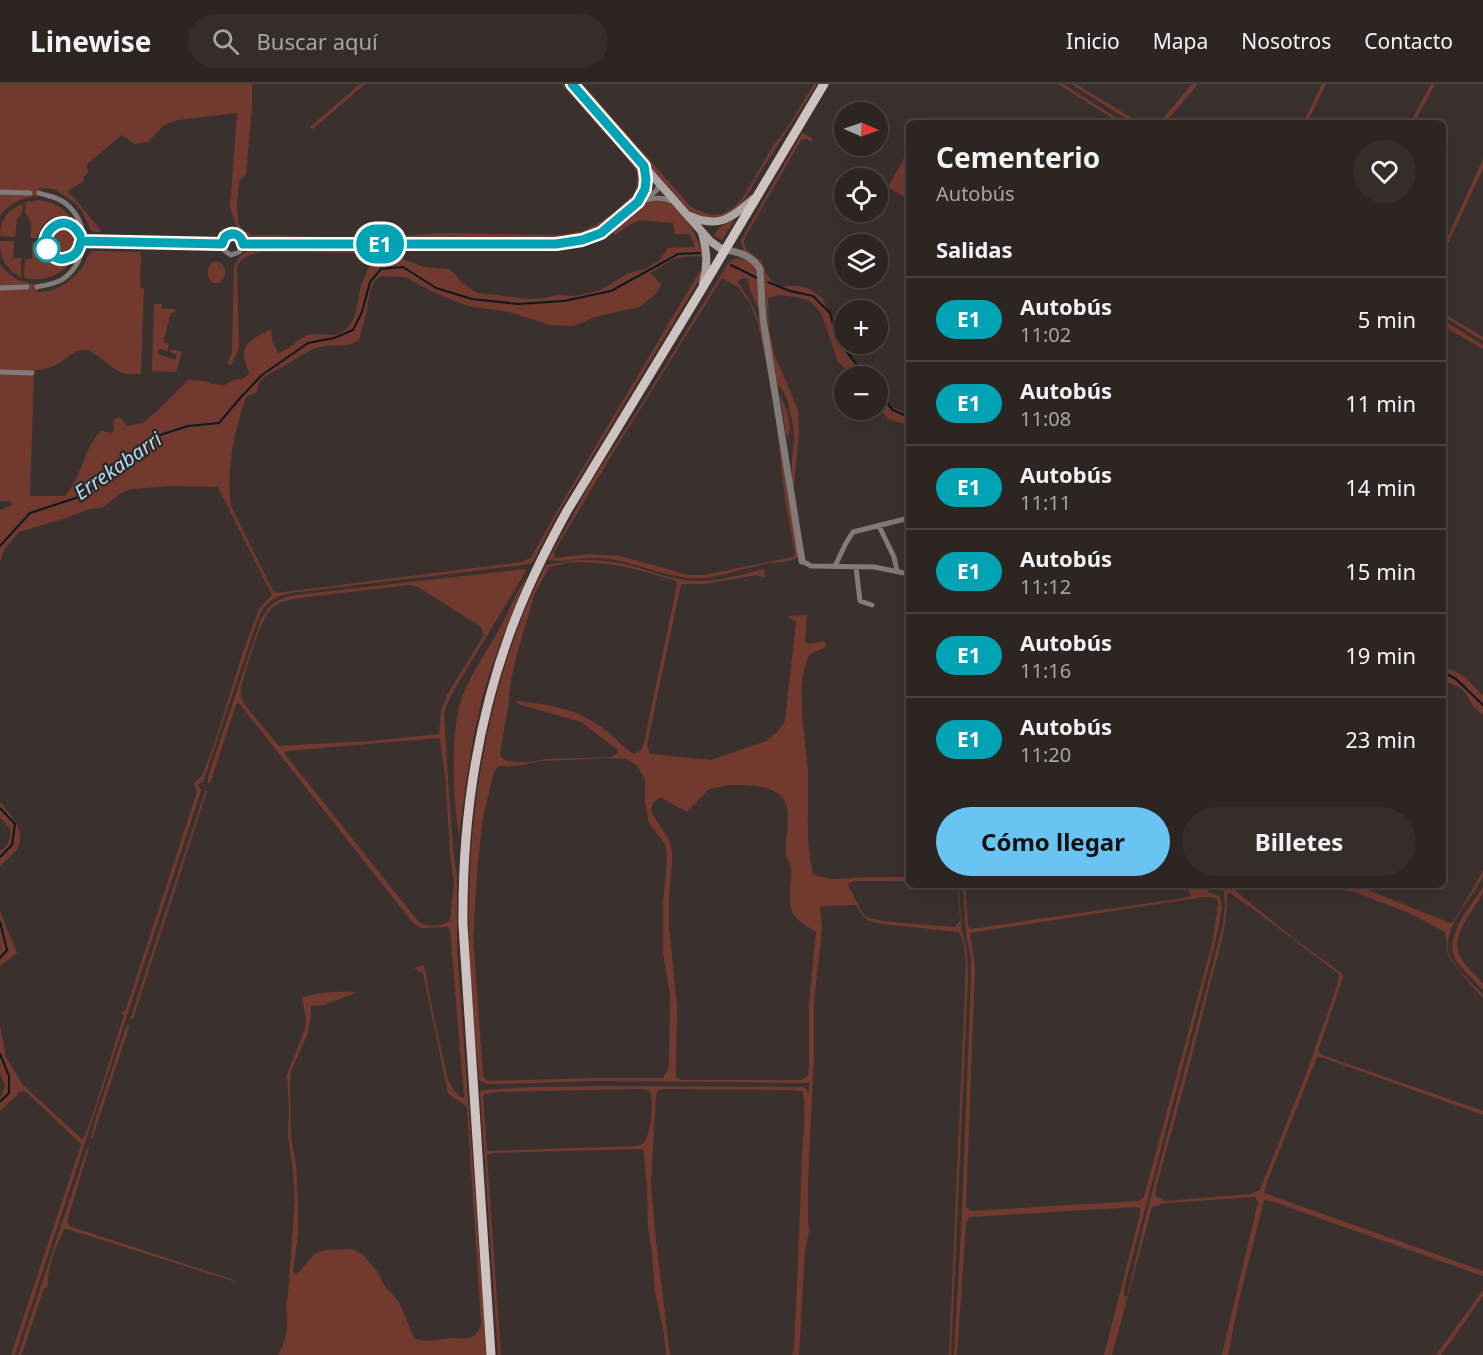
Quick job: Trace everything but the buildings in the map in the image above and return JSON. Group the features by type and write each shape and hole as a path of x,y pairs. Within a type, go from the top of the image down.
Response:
{"main road":[{"path":"572,84 702,232 725,250"},
{"path":"492,1355 463,925 468,809 487,710 510,632 539,565 567,511 824,84"},
{"path":"686,214 717,224 739,211 759,194"},
{"path":"700,292 707,259 702,232"}],"street":[{"path":"243,244 556,244 582,240 601,233 638,202 646,179 644,166"},
{"path":"642,194 659,184"},
{"path":"647,200 657,190 659,184"},
{"path":"0,192 30,193"},
{"path":"36,287 55,283 69,274 84,248 80,223 75,213 56,198 39,193"},
{"path":"638,202 659,198 677,203"},
{"path":"64,223 76,229 83,241 75,254 62,259 50,253 45,240 51,228 64,223"},
{"path":"231,234 238,235 243,244 239,252 231,255 225,251 222,244 225,237 231,234"},
{"path":"83,241 222,244"},
{"path":"725,250 742,253 757,263 760,269 763,319 802,561 811,566 874,567 906,574"},
{"path":"0,288 27,287"},
{"path":"0,372 32,373"},
{"path":"835,566 853,532 906,519"},
{"path":"879,526 894,557 897,572"},
{"path":"856,567 860,601 872,605"}],"shaded area":[{"path":"0,84 252,84 246,174 239,181 237,203 238,223 242,229 252,235 354,239 442,233 559,235 580,232 596,225 634,194 637,172 561,84 566,84 638,166 642,186 627,206 596,229 559,239 254,240 246,238 237,229 230,207 237,113 178,120 164,125 148,142 135,144 122,135 87,164 88,173 83,177 84,181 68,193 101,232 94,232 75,203 53,189 39,188 39,196 17,202 0,216"},
{"path":"360,84 365,84 313,129 310,127"},
{"path":"578,84 583,84 692,208 711,215 722,214 742,199 773,146 814,84 817,84 742,203 730,213 713,218 689,210"},
{"path":"1058,84 1063,84 1120,120 1115,120"},
{"path":"1071,84 1076,84 1135,120 1128,120"},
{"path":"1192,84 1198,84 1168,120 1162,120"},
{"path":"1322,84 1326,84 1308,120 1304,120"},
{"path":"1431,84 1435,84 1416,120 1412,120"},
{"path":"802,133 812,138 812,142 801,140 744,241 745,248 761,261 773,282 781,286 799,286 810,289 821,297 834,320 834,350 821,313 810,301 777,295 768,298 769,329 775,356 798,410 799,431 794,485 792,486 793,425 787,398 777,383 769,345 764,274 744,250 741,240"},
{"path":"906,155 906,198 888,187"},
{"path":"1483,159 1483,169 1446,248 1446,240"},
{"path":"39,200 56,205 70,217 53,217 45,223 37,238 31,238 30,221 25,214 26,202"},
{"path":"652,200 671,204 676,208 695,236 703,257 673,259 650,273 661,284 656,294 639,307 595,317 573,326 550,325 509,312 468,306 435,293 405,277 382,276 374,281 370,291 359,340 347,345 326,346 309,351 264,377 257,392 246,397 232,451 231,506 276,593 521,562 531,558 700,271 702,273 557,515 533,562 291,593 273,599 262,611 203,782 198,785 201,790 200,794 15,1355 11,1355 81,1144 25,1091 19,1092 0,1112 0,1099 5,1086 0,1073 0,1025 6,1057 23,1085 82,1139 94,1111 124,1015 121,1013 126,1009 197,792 194,783 202,776 216,739 259,609 272,595 218,487 173,486 131,489 121,493 102,508 89,509 19,532 4,550 0,562 0,510 12,505 10,501 0,501 0,264 16,278 37,284 37,292 44,292 69,281 79,272 88,255 94,251 141,252 140,287 144,289 141,374 122,373 86,350 73,353 54,366 34,371 30,496 65,496 95,438 101,431 111,433 114,430 113,420 120,417 127,426 143,423 188,380 224,385 236,379 242,380 249,374 244,357 246,345 271,329 272,340 278,353 306,336 334,335 344,331 353,320 368,268 391,255 424,267 449,269 461,282 477,293 529,299 557,295 574,296 599,291 629,273 645,269 659,261 668,248 695,247 690,234 675,234 673,223 641,220 615,235 612,232 646,202"},
{"path":"23,203 22,213 17,219 15,237 0,236 1,225 6,216"},
{"path":"735,219 722,240 714,236 720,227"},
{"path":"63,227 73,231 77,241 73,251 63,255 53,251 49,241 53,231"},
{"path":"0,241 14,241 13,258 21,258 21,277 4,262"},
{"path":"32,242 38,242 39,248 48,261 57,265 69,265 48,278 24,278 25,259 32,259"},
{"path":"252,249 387,251 386,253 262,252 245,258 237,266 239,348 232,364 228,365 232,353 234,266 246,251"},
{"path":"738,258 747,260 757,270 760,284 760,308 749,287 748,279 743,278 737,282 752,304 758,316 774,401 758,323 750,303 738,287 722,278 613,453 554,552 555,558 589,554 620,556 688,575 704,575 793,557 795,555 785,499 774,403 786,488 799,556 787,561 696,578 676,576 602,558 548,560 591,482 732,260"},
{"path":"212,262 220,262 224,267 225,275 220,283 213,283 208,276"},
{"path":"154,304 162,304 162,309 176,309 175,313 171,313 163,342 169,344 167,351 159,349 158,354 175,360 177,355 170,352 171,349 182,352 176,372 152,371"},
{"path":"1446,315 1483,337 1483,341 1446,318"},
{"path":"1446,322 1483,345 1483,349 1446,328"},
{"path":"835,354 848,354 860,366 842,366"},
{"path":"780,396 788,416 788,437 786,434"},
{"path":"888,405 906,413 906,424 890,420"},
{"path":"577,560 625,564 695,581 721,579 764,569 765,578 757,575 704,584 681,584 647,745 650,754 711,760 766,741 785,721 796,622 787,616 807,615 805,641 809,644 825,641 826,647 809,655 802,683 802,713 808,773 808,837 813,874 832,879 906,877 906,881 853,881 848,884 866,917 881,921 955,927 960,920 959,888 961,927 967,952 968,975 951,1355 949,1355 966,960 964,944 958,932 869,921 856,905 820,906 822,929 814,1001 814,1057 808,1178 809,1231 805,1250 799,1355 792,1355 804,1122 802,1091 666,1089 658,1090 656,1096 651,1184 670,1355 666,1355 655,1293 642,1149 492,1153 487,1155 501,1355 498,1355 480,1092 529,1087 604,1086 804,1087 809,1092 809,1082 596,1081 487,1084 479,1080 469,925 470,861 474,817 488,730 499,686 528,603 546,565","holes":["572,562 612,565 676,581 644,743 641,750 634,754 598,725 577,713 542,704 517,701 518,704 581,722 617,749 618,753 611,757 546,759 530,762 507,761 500,753 511,680 534,596 549,567","626,759 637,765 645,780 645,803 649,823 666,847 663,954 670,995 667,1071 663,1078 487,1081 483,1076 473,936 483,818 496,768 540,761","729,785 757,786 771,790 782,797 787,809 786,852 791,869 790,905 796,918 816,932 809,1005 809,1068 808,1075 802,1080 681,1080 676,1077 677,1006 669,926 672,851 668,838 651,810 653,803 660,797 687,812 709,789","649,1090 652,1108 649,1130 641,1145 487,1150 483,1096 485,1094"]},
{"path":"525,569 525,573 457,685 444,714 457,875 457,949 486,1355 278,1355 287,1327 295,1200 288,1136 287,1075 305,1028 306,1019 302,997 315,994 355,992 324,1005 311,1006 308,1033 291,1071 291,1138 296,1164 298,1207 298,1234 293,1272 295,1274 300,1271 314,1254 325,1250 352,1249 363,1255 399,1302 414,1338 429,1341 469,1338 474,1336 481,1323 467,1108 448,1093 423,973 414,968 424,965 448,1080 460,1097 464,1098 450,929 448,927 421,928 413,923 239,703 236,705 210,784 208,782 264,614 278,600 305,594","holes":["409,585 418,587 481,627 484,635 447,695 441,710 439,734 371,741 279,746 244,704 241,697 241,687 254,645 267,614 281,602 299,598","438,738 446,784 454,883 450,920 444,924 432,926 424,925 417,920 284,753"]},
{"path":"526,579 496,656 477,719 459,835 454,765 458,711 471,678"},
{"path":"1446,669 1462,675 1483,696 1483,715 1473,706 1461,688 1446,682"},
{"path":"205,791 207,791 133,1019 130,1020"},
{"path":"0,803 17,824 20,843 0,866 0,851 10,839 10,828 0,818"},
{"path":"1483,871 1480,882 1452,927 1448,946 1449,954 1455,964 1483,995 1483,998 1448,956 1445,932 1409,913 1352,891 1346,891 1348,888 1363,888 1450,923 1454,921"},
{"path":"1483,887 1483,893 1463,925 1458,950 1469,969 1483,984 1483,990 1457,962 1453,953 1453,943 1455,933 1465,913"},
{"path":"963,888 965,888 970,929 1178,899 1191,896 1187,888 1214,888 1207,892 1220,896 1222,907 1217,935 1124,1296 1127,1297 1145,1219 1223,924 1225,905 1223,888 1232,888 1341,973 1343,977 1318,1051 1322,1055 1483,1111 1483,1115 1317,1057 1264,1193 1483,1271 1483,1276 1264,1200 1228,1355 1222,1355 1258,1202 1255,1197 1165,1203 1152,1207 1112,1355 1104,1355 1140,1208 969,1217 966,1223 957,1355 954,1355 962,1214 971,958 966,934","holes":["1230,893 1339,974 1337,986 1306,1074 1260,1190 1250,1194 1165,1201 1155,1196 1157,1184 1224,930 1227,894","1204,897 1216,898 1218,904 1213,940 1144,1197 1139,1201 970,1211 966,1207 975,966 970,933"]},
{"path":"0,911 17,953 0,966 1,947"},
{"path":"128,1024 129,1027 92,1139 94,1124"},
{"path":"89,1147 67,1221 69,1226 237,1281 64,1229 50,1265 48,1286 44,1289 21,1355 18,1355 86,1151"},
{"path":"1483,1290 1483,1296 1441,1355 1436,1355"}],"waterway":[{"name":"Errekabarri","path":"0,546 30,513 82,496 142,444 160,435 188,426 219,423 262,375 308,343 334,338 353,330 362,312 370,282 381,269 403,267 436,288 472,299 518,304 564,301 611,291 678,254 700,253"},
{"name":"Errekabarri","path":"731,265 757,278"},
{"name":"Errekabarri","path":"768,282 790,291 813,296 830,313 837,339 857,366"},
{"name":"Errekabarri","path":"888,404 893,410 906,416"},
{"name":"Errekabarri","path":"1446,674 1456,679 1483,705"},
{"name":"Errekabarri","path":"0,808 15,824 12,845 0,857"},
{"name":"Errekabarri","path":"0,922 7,950 0,958"},
{"name":"Errekabarri","path":"0,1054 9,1076 9,1093 0,1102"}],"bus line":[{"name":"E1","path":"80,235 71,225 57,224 47,233 46,247 55,257 62,259 75,254 81,241 222,244 225,237 231,234 238,235 243,244 556,244 582,240 601,233 638,202 645,189 646,179 644,166 572,84"}]}
